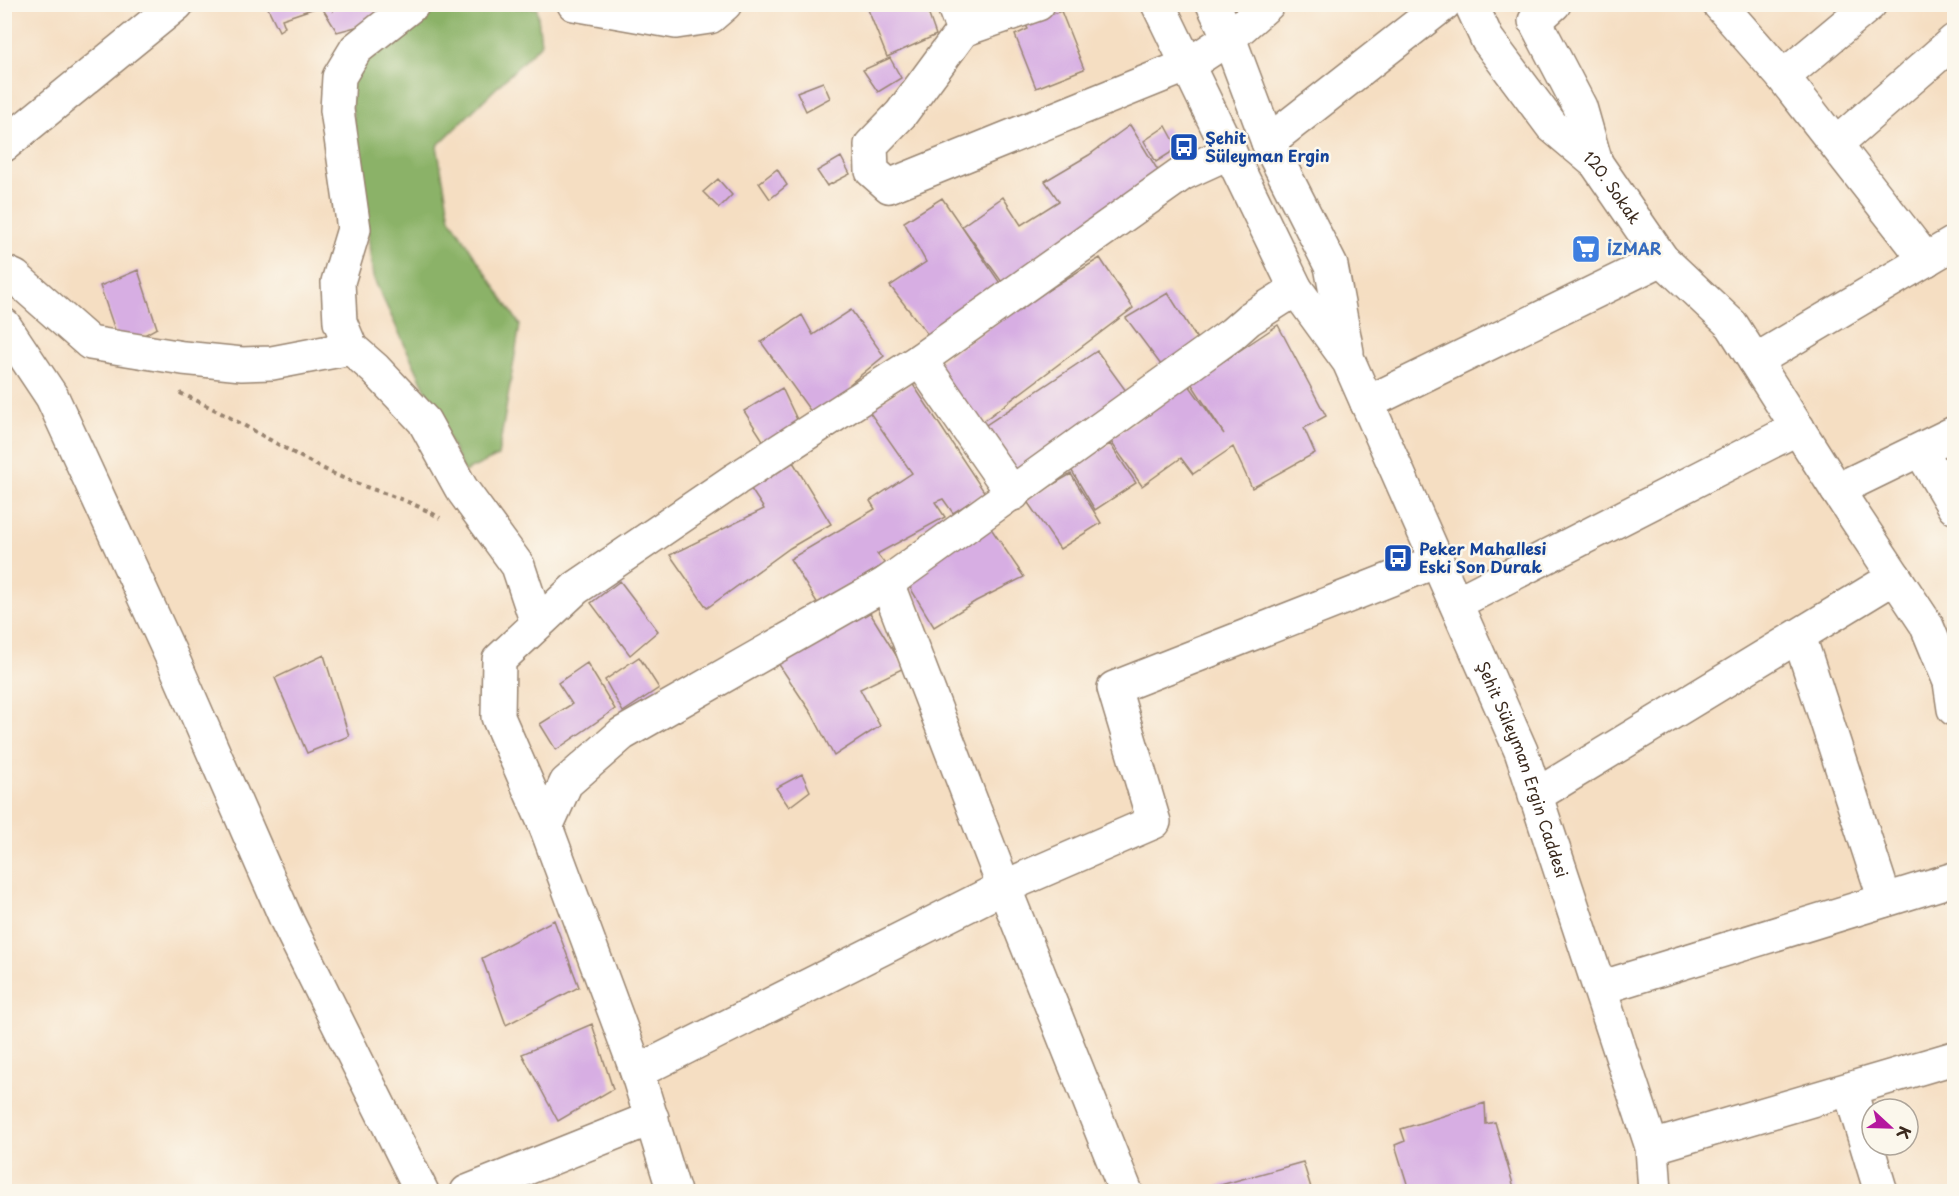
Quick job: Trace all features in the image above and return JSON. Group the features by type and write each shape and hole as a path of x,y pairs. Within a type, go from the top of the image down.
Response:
{"street":[{"path":"4,145 177,4"},
{"path":"412,4 356,48 339,77 337,110 354,229 338,282 340,322 351,348 375,369 424,421 461,489 518,566 537,622"},
{"path":"574,4 676,22 710,17 725,4"},
{"path":"1038,4 958,17 901,114 871,145 872,171 890,186 1188,65 1229,38 1268,4"},
{"name":"Şehit Süleyman Ergin Caddesi","path":"1158,4 1296,289 1348,362 1521,751 1653,1147 1655,1191"},
{"name":"Şehit Süleyman Ergin Caddesi","path":"1213,4 1229,38 1268,142 1331,266 1348,362"},
{"path":"1268,142 1444,4"},
{"name":"120. Sokak","path":"1471,4 1487,39 1552,126 1596,163 1662,259 1732,324 1837,490 1926,624 1950,682 1954,709"},
{"path":"1554,4 1535,21 1580,107 1596,163"},
{"path":"1719,4 1783,77 1926,260"},
{"path":"1783,77 1870,4"},
{"path":"1836,144 1954,41"},
{"path":"674,1191 637,1072 546,827 498,717 499,660 537,622 576,588 735,478 920,360 1182,174 1230,152"},
{"path":"1755,361 1954,243"},
{"path":"1367,403 1662,259"},
{"path":"4,272 15,277 90,343 183,358 242,364 272,363 351,348"},
{"path":"546,827 567,783 622,734 887,583 1013,494 1232,334 1249,319 1296,289"},
{"path":"4,325 52,397 170,654 287,921 422,1191"},
{"path":"920,360 1013,494"},
{"path":"1456,603 1798,428"},
{"path":"1837,490 1954,433"},
{"path":"1921,451 1954,507"},
{"path":"637,1072 1004,887 1154,822 1114,688 1437,561"},
{"path":"1535,796 1894,577"},
{"path":"887,583 1004,887 1126,1191"},
{"path":"1799,636 1885,900"},
{"path":"1600,988 1954,879"},
{"path":"1653,1147 1954,1059"},
{"path":"1850,1090 1881,1191"},
{"path":"467,1191 652,1119"}],"path":[{"path":"170,389 213,407 326,470 373,491 423,507 442,519"}],"green space":[{"path":"425,6 537,8 541,44 437,146 450,218 520,325 498,456 464,472 373,277 348,76"}],"building":[{"path":"266,4 331,4 333,12 332,4 374,4 378,21 337,32 321,6 282,19 285,27 279,31"},
{"path":"872,4 925,4 936,35 887,57 867,7"},
{"path":"1061,11 1084,69 1036,88 1015,35 1028,29 1025,24"},
{"path":"890,58 901,78 878,92 863,70"},
{"path":"823,82 830,98 806,111 797,92"},
{"path":"1130,125 1162,177 1004,285 962,226 1003,197 1021,225 1059,201 1045,181 1089,155"},
{"path":"1166,126 1178,148 1156,162 1144,141"},
{"path":"841,157 850,174 827,186 817,171"},
{"path":"777,169 787,185 770,199 759,183"},
{"path":"718,179 732,195 719,208 703,192"},
{"path":"942,198 1002,286 928,335 890,286 926,262 904,222"},
{"path":"1100,258 1133,308 978,425 934,365 1014,311"},
{"path":"138,270 157,328 121,348 100,286"},
{"path":"1168,293 1204,350 1167,373 1126,318"},
{"path":"851,310 884,356 850,384 853,393 814,416 761,342 802,315 813,335"},
{"path":"1278,325 1326,416 1304,428 1315,453 1252,488 1233,447 1193,474 1181,458 1142,486 1109,439 1189,385 1224,434 1191,383"},
{"path":"1097,351 1129,395 1012,475 980,429"},
{"path":"912,383 985,493 953,513 943,499 935,502 945,517 877,554 885,564 818,604 790,559 875,509 870,501 912,473 868,410"},
{"path":"782,388 800,426 766,445 744,411"},
{"path":"1110,444 1136,483 1095,510 1069,466"},
{"path":"793,462 831,524 790,548 707,608 670,555 764,509 747,483"},
{"path":"1071,474 1101,523 1060,549 1026,500"},
{"path":"988,524 1024,577 976,601 934,627 903,576"},
{"path":"620,581 658,631 630,655 591,603"},
{"path":"864,603 904,668 860,689 880,726 834,756 812,714 774,657"},
{"path":"324,655 349,736 307,753 275,678"},
{"path":"639,657 659,688 623,712 605,680"},
{"path":"587,663 615,709 556,750 540,724 572,704 558,683"},
{"path":"802,774 810,791 789,807 776,788"},
{"path":"554,920 579,987 506,1025 482,958"},
{"path":"592,1024 613,1089 558,1121 522,1054"},
{"path":"1485,1103 1486,1124 1495,1122 1515,1191 1416,1191 1415,1188 1409,1190 1395,1145 1405,1141 1401,1129"},
{"path":"1303,1162 1312,1191 1219,1191 1217,1186"}],"place":[{"name":"Şehit Süleyman Ergin","path":"1184,147"},
{"name":"İZMAR","path":"1586,249"},
{"name":"Peker Mahallesi Eski Son Durak","path":"1398,558"}]}
